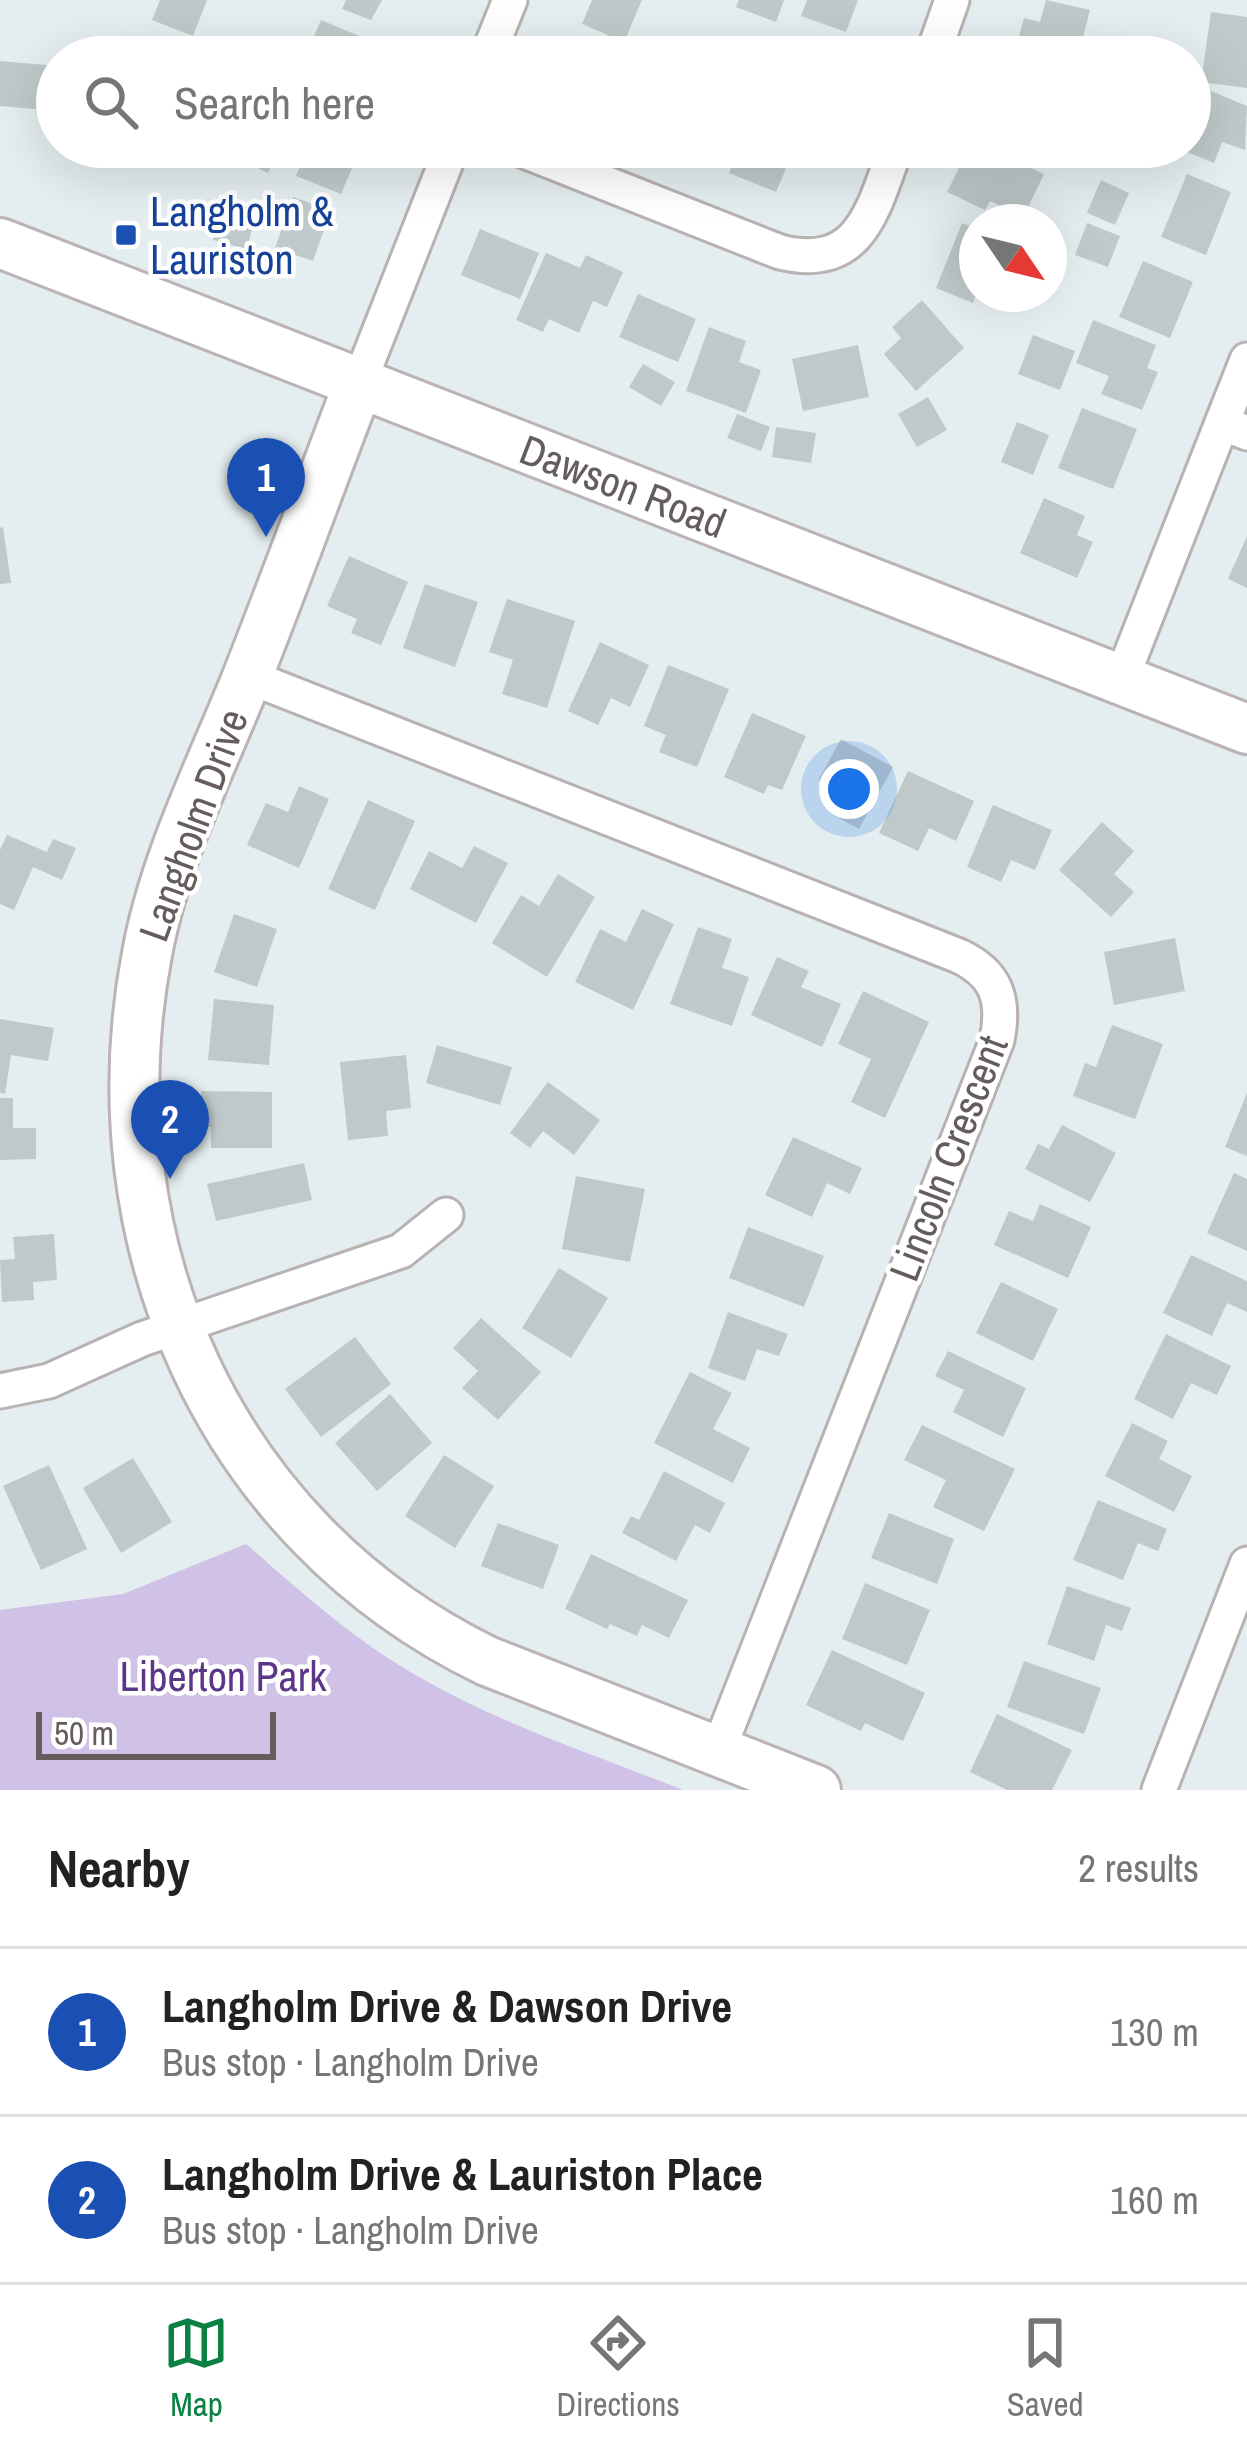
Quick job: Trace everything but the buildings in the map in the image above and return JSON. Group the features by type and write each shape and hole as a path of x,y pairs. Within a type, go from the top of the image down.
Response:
{"street":[{"path":"496,36 510,0"},
{"path":"939,36 952,0"},
{"path":"359,383 444,168"},
{"path":"567,168 781,252 817,258 836,253 861,229 887,168"},
{"name":"Dawson Road","path":"0,242 1247,729"},
{"path":"1121,680 1235,428 1247,360"},
{"name":"Langholm Drive","path":"359,383 161,900 139,1007 134,1062 138,1166 157,1265 217,1411 275,1496 387,1602 487,1661 816,1790"},
{"name":"Lincoln Crescent","path":"247,676 959,956 984,971 998,988 997,1040 718,1751"},
{"path":"0,1391 49,1381 142,1340 401,1251 446,1215"},
{"path":"1159,1790 1247,1564"}],"green space":[{"name":"Liberton Park","path":"246,1544 352,1632 421,1678 517,1725 683,1790 0,1790 0,1610 123,1594"}],"place":[{"name":"Langholm & Lauriston","path":"126,235"},
{"name":"Langholm Drive & Dawson Drive","path":"266,537"},
{"name":"Langholm Drive & Lauriston Place","path":"170,1179"}]}
